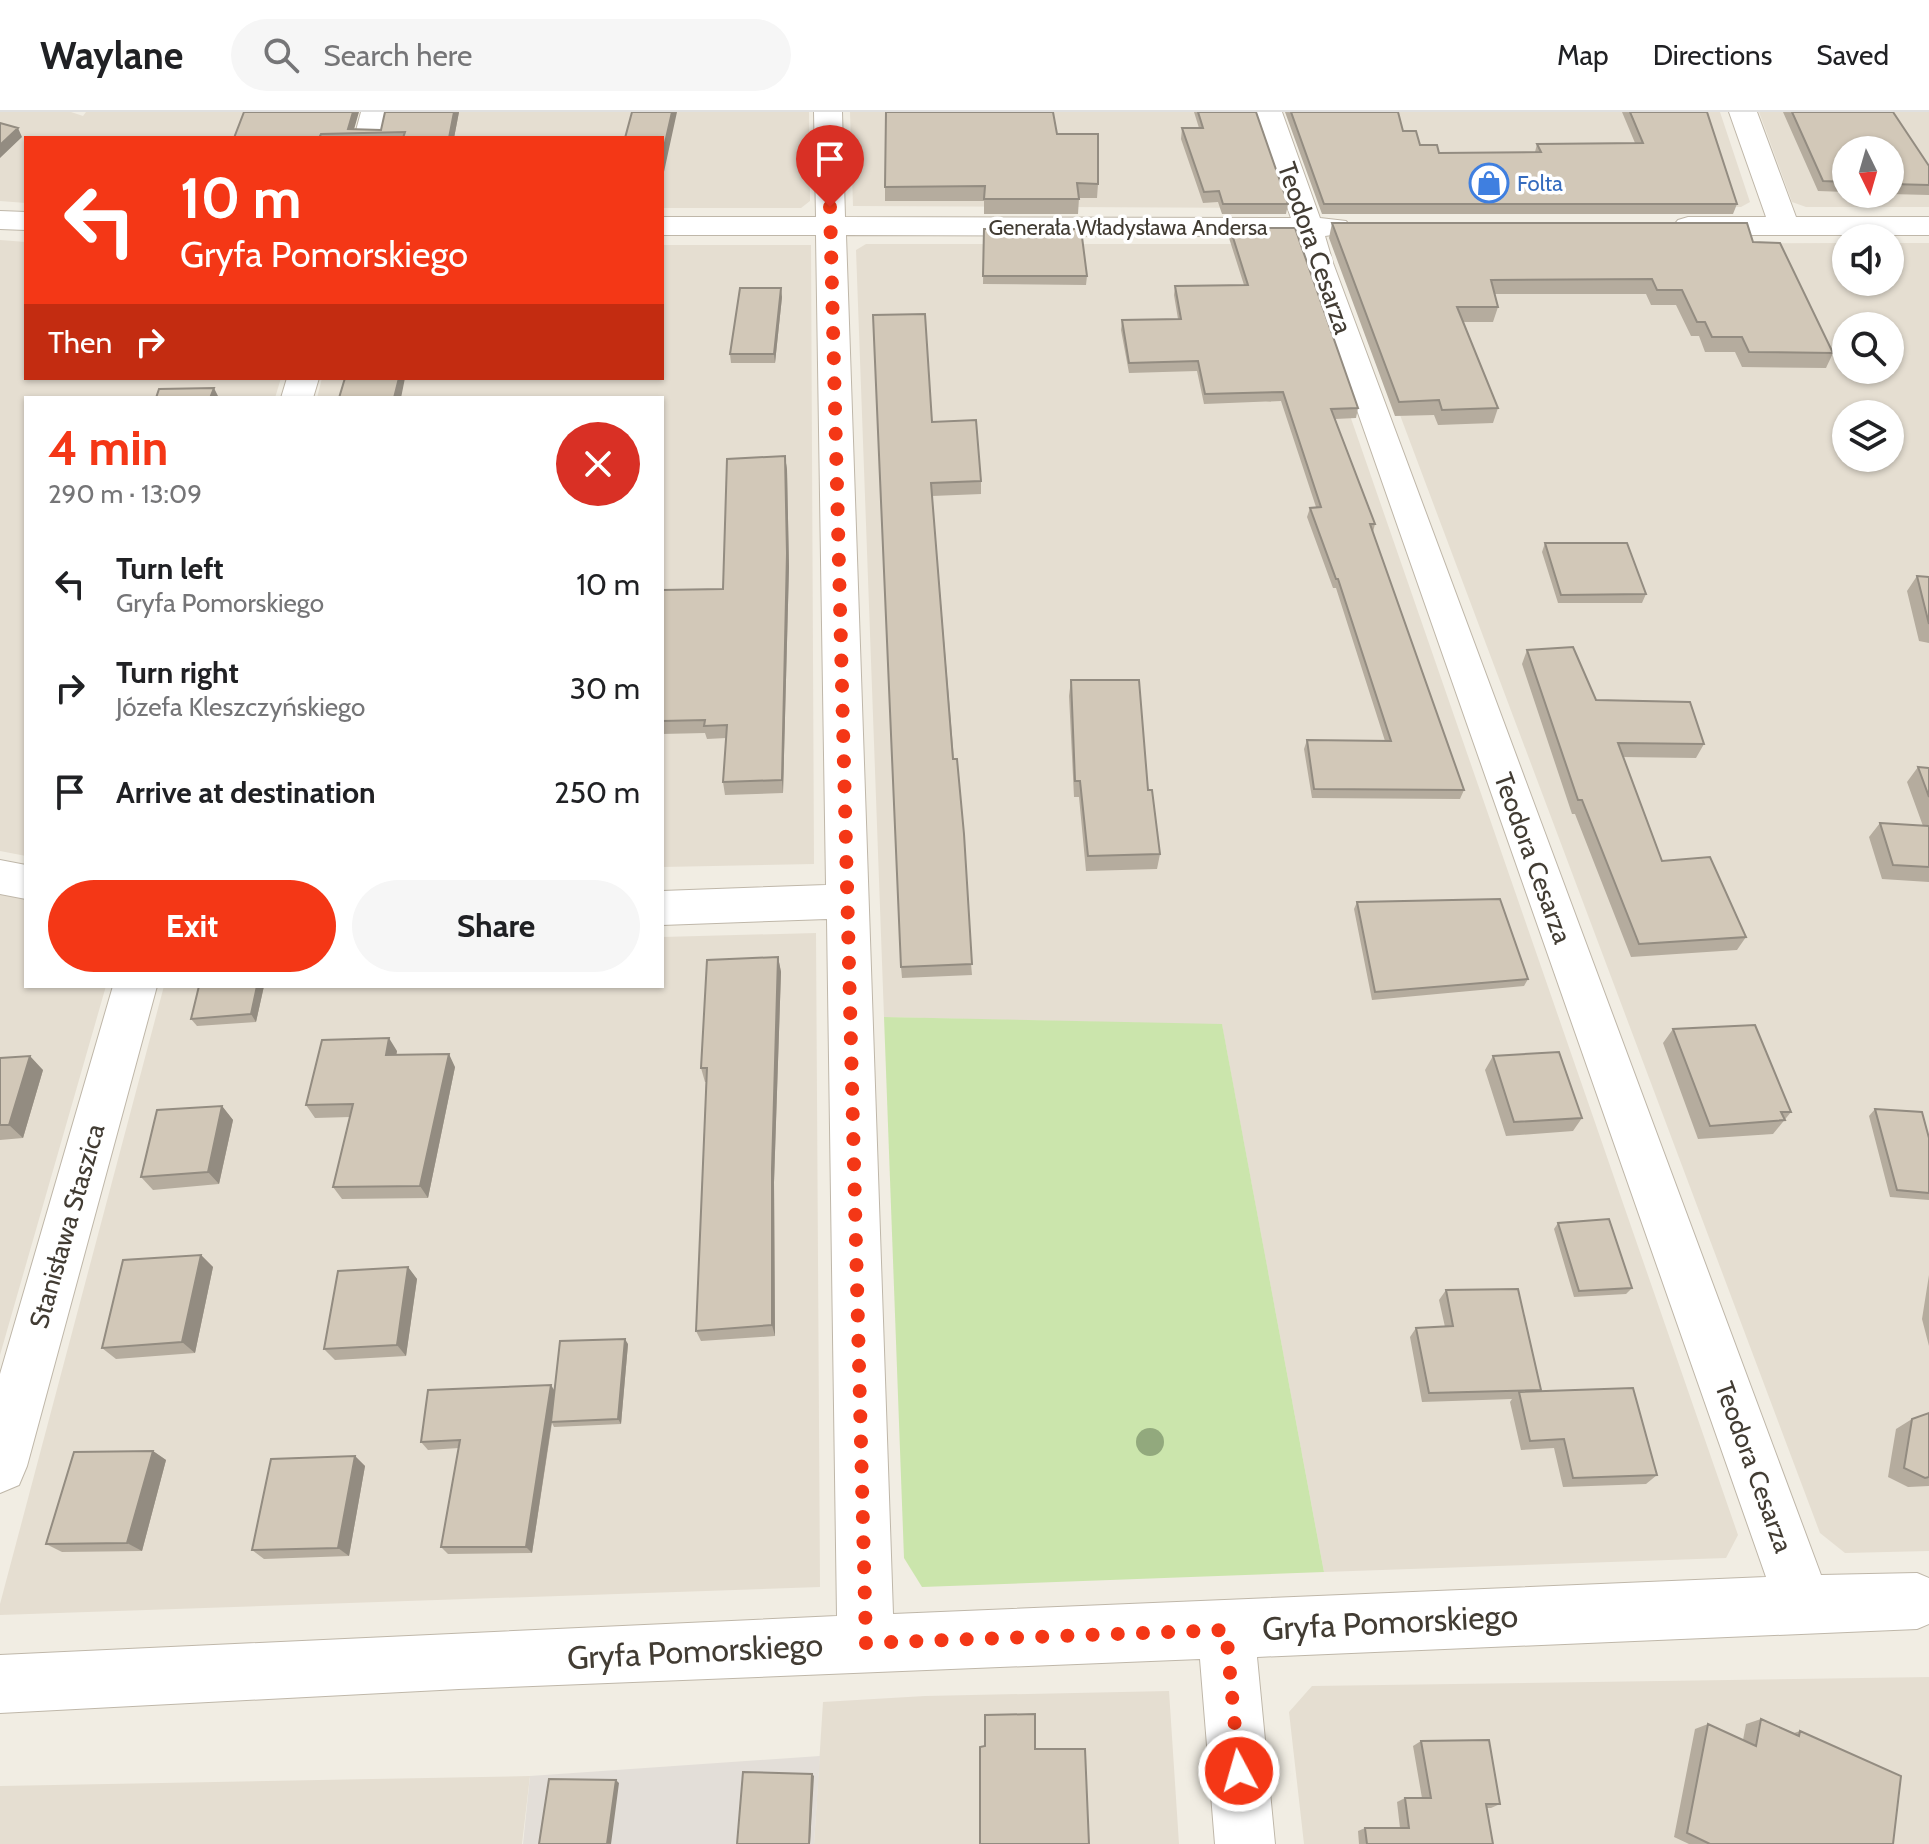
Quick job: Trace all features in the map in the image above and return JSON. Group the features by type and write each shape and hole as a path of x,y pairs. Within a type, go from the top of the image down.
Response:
{"street":[{"path":"369,136 375,112"},
{"path":"828,112 866,1643"},
{"name":"Teodora Cesarza","path":"1268,112 1803,1603"},
{"path":"1743,112 1784,225"},
{"path":"0,220 24,221"},
{"name":"Generała Władysława Andersa","path":"664,226 1370,227"},
{"path":"1667,226 1929,226"},
{"path":"0,877 24,882"},
{"path":"664,908 848,901"},
{"name":"Stanisława Staszica","path":"0,1466 134,988"},
{"name":"Gryfa Pomorskiego","path":"0,1684 866,1643 1803,1603 1917,1601"},
{"path":"1226,1630 1245,1844"}],"shaded area":[{"path":"0,112 71,112 83,116 86,112 357,112 351,136 24,136 24,203 0,201"},
{"path":"392,112 809,112 810,201 801,208 664,208 664,136 386,136"},
{"path":"850,112 1248,112 1281,208 853,206"},
{"path":"1288,112 1720,112 1750,202 1741,207 1335,208"},
{"path":"1759,112 1929,112 1929,207 1904,207 1904,136 1832,136 1832,207 1806,207 1792,202"},
{"path":"0,240 24,242 24,380 280,380 276,396 24,396 24,856 0,851"},
{"path":"1832,243 1832,296 1904,296 1904,243 1929,243 1929,1551 1845,1553 1820,1533 1338,250 1348,244"},
{"path":"866,244 1282,244 1293,251 1738,1535 1726,1558 1324,1572 1222,1025 884,1017 856,250"},
{"path":"664,245 811,245 814,864 664,867 664,396 318,396 322,380 664,380"},
{"path":"0,894 24,899 24,988 105,988 0,1355"},
{"path":"816,933 820,1587 0,1615 0,1604 163,988 664,988 664,937"},
{"path":"1929,1677 1929,1844 1304,1844 1289,1712 1312,1686"},
{"path":"1169,1691 1179,1844 814,1844 823,1702 925,1696"},
{"path":"820,1756 814,1844 523,1844 530,1776"},
{"path":"530,1776 522,1844 0,1844 0,1786"}],"green space":[{"path":"884,1017 1222,1024 1324,1572 922,1587 904,1558"}],"building":[{"path":"244,112 353,112 348,129 381,130 385,112 454,112 449,136 404,136 405,132 235,136"},
{"path":"632,112 672,112 664,147 664,136 626,136"},
{"path":"886,112 1053,112 1057,134 1098,134 1098,184 1077,183 1079,199 984,199 985,186 885,187"},
{"path":"1198,112 1256,112 1288,204 1223,204 1219,191 1204,192 1182,128 1203,128"},
{"path":"1291,112 1398,112 1403,131 1416,131 1420,145 1437,145 1439,153 1541,152 1537,144 1643,143 1630,112 1707,112 1737,204 1324,204"},
{"path":"1792,112 1893,112 1929,166 1929,185 1904,184 1904,136 1832,136 1832,181 1823,181"},
{"path":"0,123 18,128 0,145"},
{"path":"1332,223 1747,223 1753,242 1780,243 1832,351 1749,352 1742,337 1712,337 1705,322 1697,322 1682,290 1657,290 1652,279 1491,280 1498,307 1457,307 1498,408 1442,410 1439,400 1399,402"},
{"path":"1230,228 1295,228 1358,408 1331,409 1375,524 1370,524 1464,790 1314,789 1307,740 1391,741 1338,579 1310,508 1321,507 1283,392 1205,394 1198,361 1129,363 1122,320 1181,319 1175,286 1248,285"},
{"path":"984,229 1081,229 1087,276 983,276"},
{"path":"740,288 781,288 774,354 730,354"},
{"path":"925,314 932,422 976,420 981,481 931,483 953,759 957,759 964,834 972,964 901,967 873,315"},
{"path":"344,380 398,380 394,396 340,396"},
{"path":"214,388 211,396 157,396 159,389"},
{"path":"785,456 787,553 782,780 723,782 727,725 704,726 705,720 664,721 664,590 723,589 727,459"},
{"path":"1545,543 1627,543 1646,594 1561,595"},
{"path":"1917,576 1929,577 1929,624"},
{"path":"1573,647 1596,700 1690,702 1704,744 1618,743 1662,861 1710,857 1746,937 1639,944 1582,800 1578,800 1527,650"},
{"path":"1071,680 1139,680 1148,790 1152,790 1160,854 1088,856 1080,781 1075,781"},
{"path":"1918,767 1929,768 1929,797"},
{"path":"1880,823 1929,826 1929,867 1893,865"},
{"path":"1500,899 1528,979 1375,992 1357,902"},
{"path":"778,957 772,1169 772,1325 696,1331 707,1068 701,1068 707,960"},
{"path":"199,988 257,988 251,1014 191,1019"},
{"path":"1755,1025 1791,1112 1781,1112 1785,1120 1710,1126 1673,1029"},
{"path":"389,1038 386,1055 449,1054 420,1186 333,1187 353,1104 306,1105 322,1040"},
{"path":"1559,1052 1582,1118 1514,1122 1493,1056"},
{"path":"30,1056 9,1125 0,1125 0,1058"},
{"path":"222,1106 208,1172 141,1177 157,1110"},
{"path":"1875,1109 1922,1112 1929,1138 1929,1193 1897,1190"},
{"path":"1609,1219 1632,1288 1579,1291 1558,1223"},
{"path":"201,1255 182,1342 102,1348 123,1260"},
{"path":"408,1267 397,1345 324,1349 338,1271"},
{"path":"1518,1289 1541,1390 1429,1393 1416,1328 1453,1326 1446,1290"},
{"path":"625,1339 618,1419 551,1422 560,1341"},
{"path":"551,1385 526,1547 441,1547 460,1440 421,1442 428,1390"},
{"path":"1633,1388 1657,1475 1573,1478 1564,1439 1530,1441 1519,1392"},
{"path":"1929,1413 1929,1477 1925,1478 1904,1468 1912,1419"},
{"path":"153,1451 127,1543 46,1544 74,1452"},
{"path":"355,1456 338,1548 252,1550 271,1459"},
{"path":"1035,1714 1035,1749 1085,1749 1089,1844 980,1844 980,1747 985,1746 985,1715"},
{"path":"1761,1719 1799,1736 1800,1731 1901,1776 1893,1844 1710,1844 1687,1833 1708,1724 1756,1746"},
{"path":"1489,1740 1500,1804 1486,1804 1493,1844 1367,1844 1365,1828 1409,1828 1405,1798 1431,1798 1421,1741"},
{"path":"743,1772 812,1774 809,1844 737,1844"},
{"path":"549,1779 616,1780 607,1844 539,1844"}],"place":[{"name":"Folta","path":"1489,183"}],"route":[{"path":"830,207 866,1643 1226,1630 1239,1771"}]}
